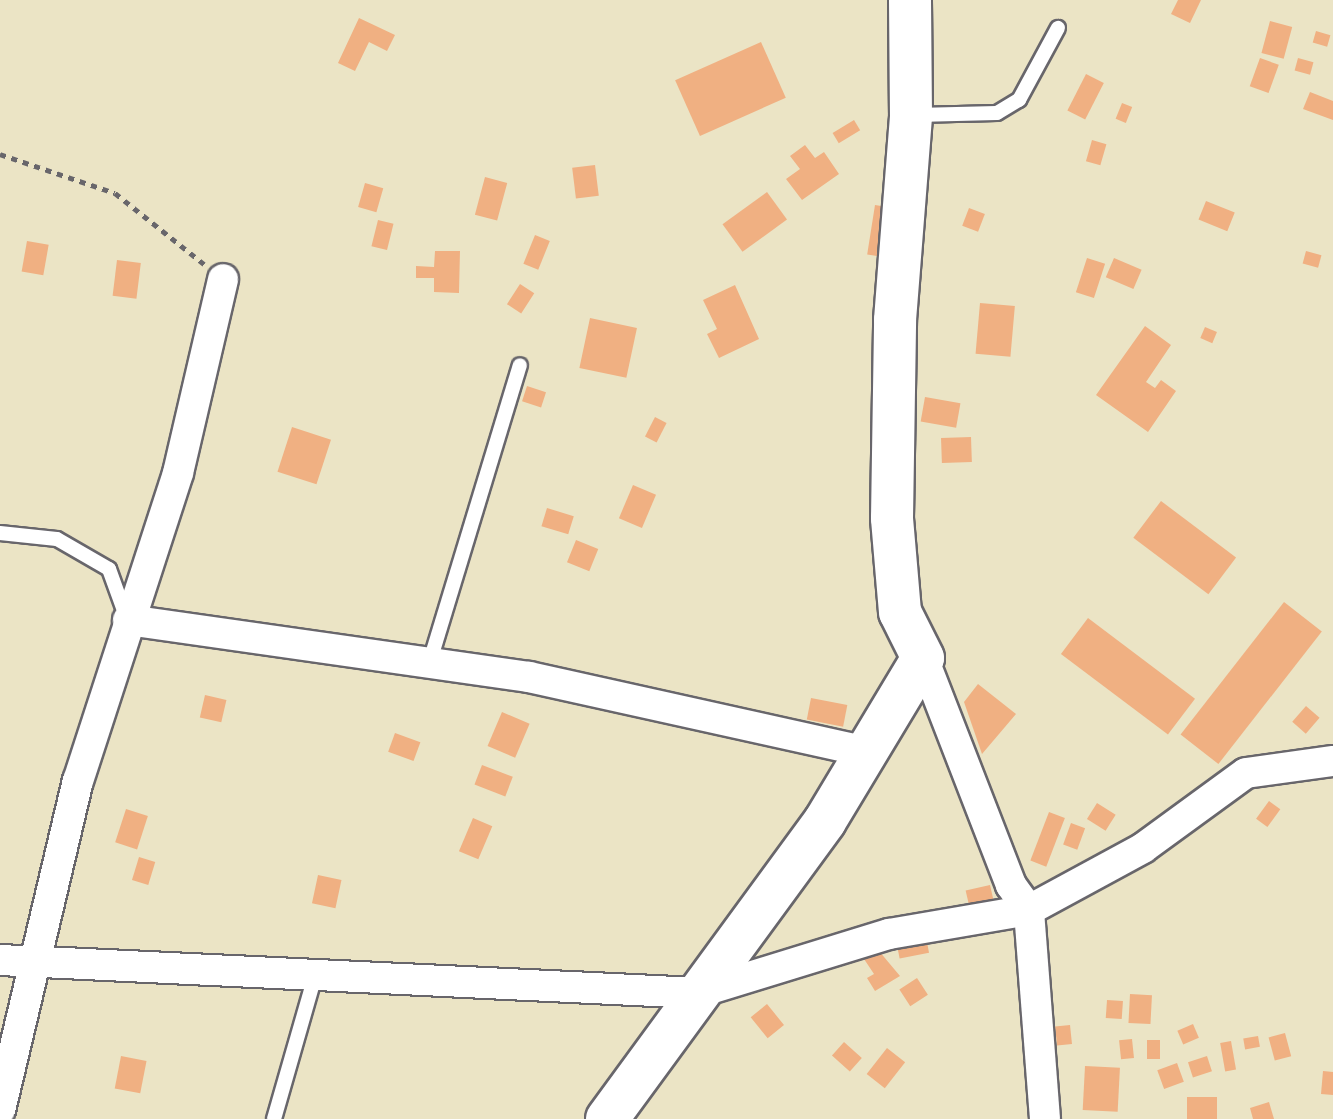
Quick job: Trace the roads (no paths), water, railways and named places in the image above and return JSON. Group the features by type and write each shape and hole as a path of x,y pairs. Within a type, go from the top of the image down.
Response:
{"street":[{"path":"910,0 911,116 895,320 892,518 900,612 923,658 1011,885 1029,910 1045,1119"},
{"path":"0,1110 78,781 178,473 223,279"},
{"path":"128,620 529,677 866,752"},
{"path":"607,1119 825,821 923,658"},
{"path":"0,960 697,993 889,934 1029,910 1143,848 1246,773 1333,761"}],"lane":[{"path":"911,116 997,113 1019,100 1058,28"},
{"path":"430,661 520,365"},
{"path":"0,533 57,539 109,569 128,620"},
{"path":"274,1119 316,973"}]}
